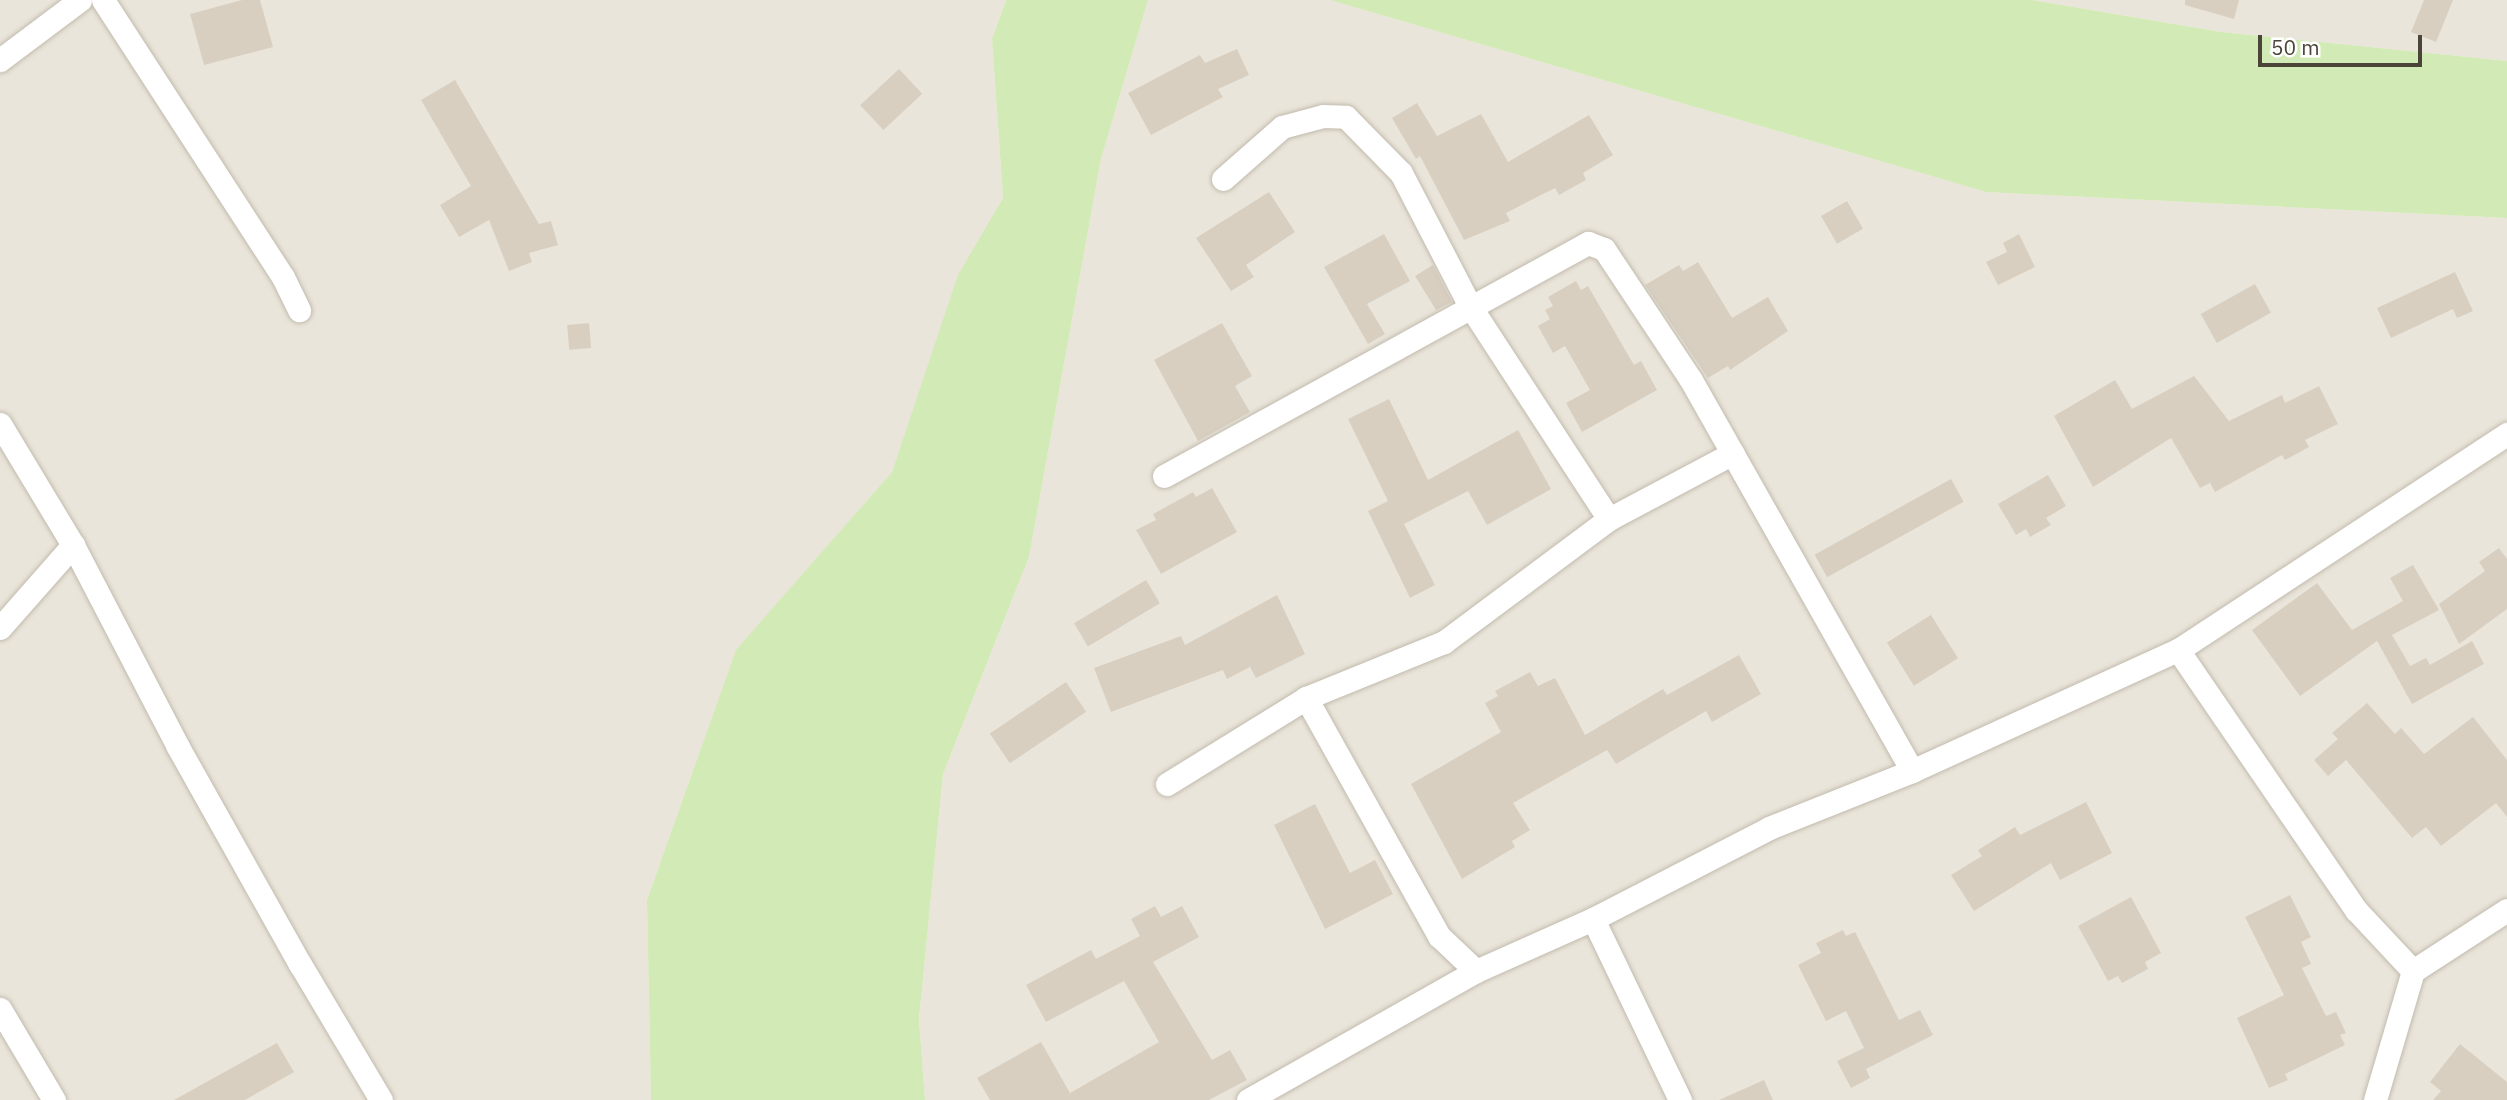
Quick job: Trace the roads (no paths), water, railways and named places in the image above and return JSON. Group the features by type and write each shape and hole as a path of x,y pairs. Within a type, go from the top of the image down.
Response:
{"street":[{"path":"0,60 80,0"},
{"path":"103,0 283,276 299,310"},
{"path":"1223,179 1282,127 1323,116 1346,117 1401,173 1470,306 1567,460 1609,519"},
{"path":"1164,477 1588,243 1604,249 1733,453 1912,771"},
{"path":"0,424 73,545 178,747 381,1100"},
{"path":"1248,1100 1476,971 1593,919 1769,828 1912,771 2178,650 2507,434"},
{"path":"1167,784 1306,698 1444,642 1609,519 1733,453"},
{"path":"0,628 73,545"},
{"path":"2178,650 2356,910 2413,971"},
{"path":"1306,698 1439,936 1476,971"},
{"path":"2375,1100 2413,971 2507,910"},
{"path":"1593,919 1680,1100"},
{"path":"0,1009 54,1100"}]}
